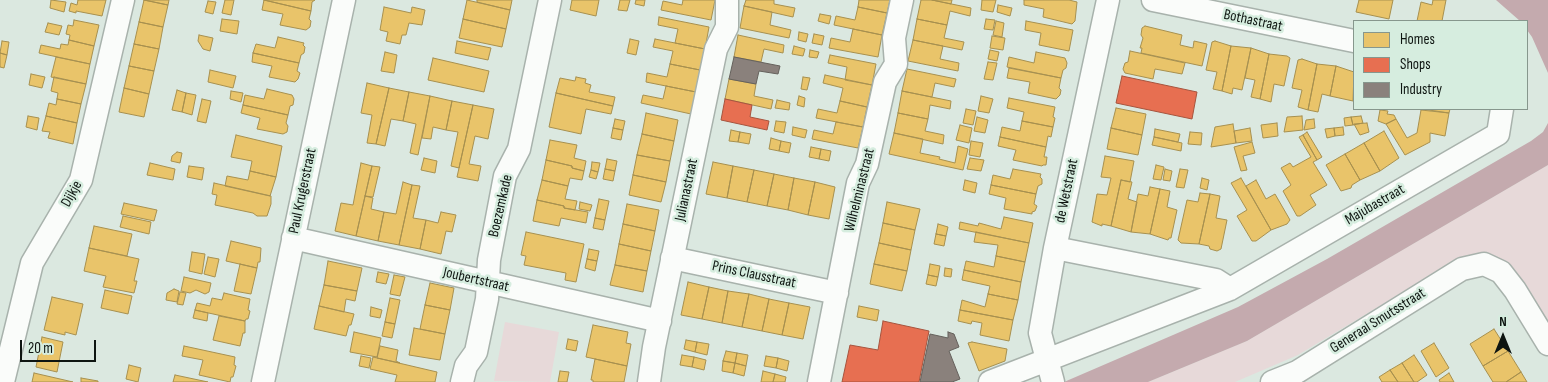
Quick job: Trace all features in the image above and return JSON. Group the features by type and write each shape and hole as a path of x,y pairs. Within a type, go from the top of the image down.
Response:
{"street":[{"name":"Dijkje","path":"3,382 32,263 81,180 123,0"},
{"name":"Paul Krugerstraat","path":"263,382 344,0"},
{"name":"Boezemkade","path":"462,382 466,366 476,352 489,282 489,260 505,176 519,149 550,0"},
{"name":"Julianastraat","path":"649,382 672,258 716,49 727,27 727,0"},
{"name":"Wilhelminastraat","path":"819,382 858,183 867,164 885,82 896,64 894,38 902,0"},
{"name":"de Wetstraat","path":"1053,382 1040,333 1054,248 1108,0"},
{"name":"Bothastraat","path":"1153,0 1353,41"},
{"name":"Majubastraat","path":"990,382 1230,289 1498,134 1502,110"},
{"name":"Joubertstraat","path":"293,238 660,322"},
{"path":"1054,248 1216,280 1230,289"},
{"name":"Prins Clausstraat","path":"672,258 837,293"},
{"name":"Generaal Smutsstraat","path":"1272,382 1300,377 1462,269 1484,264 1501,272 1515,290 1548,344"}],"shaded area":[{"path":"1496,0 1548,0 1548,73 1528,31 1528,20 1519,20"},
{"path":"1548,123 1548,165 1247,341 1148,382 1064,382 1238,307 1327,259 1531,141 1543,132"},
{"path":"1548,165 1548,326 1514,272 1458,259 1298,355 1235,382 1148,382 1247,341"},
{"path":"505,322 559,332 550,382 494,381"}],"building: Homes":[{"path":"51,0 66,2 64,12 50,8"},
{"path":"78,0 106,0 102,16 69,11 71,3 77,5"},
{"path":"144,0 168,5 163,27 139,22"},
{"path":"144,0 169,0 168,5"},
{"path":"225,0 234,0 231,15 222,13"},
{"path":"264,0 311,11 310,27 306,30 280,25 283,14 262,10"},
{"path":"264,0 315,0 312,2 311,11"},
{"path":"467,0 510,10 506,29 463,19"},
{"path":"477,0 512,0 510,10 477,2"},
{"path":"572,0 599,0 596,16 570,10"},
{"path":"620,0 630,0 627,11 618,10"},
{"path":"636,0 645,0 644,6 635,4"},
{"path":"683,0 715,0 711,20 661,10 663,1 682,5"},
{"path":"746,0 774,0 774,4 795,8 793,17 744,6"},
{"path":"859,0 890,0 887,13 858,7"},
{"path":"921,0 932,0 971,8 970,16 950,11 947,25 917,19"},
{"path":"932,0 952,0 951,4"},
{"path":"982,0 996,0 993,12 981,10"},
{"path":"1024,0 1069,0 1077,2 1075,21 1072,24 1043,17 1044,9 1024,5"},
{"path":"1359,0 1393,0 1389,19 1356,12"},
{"path":"1433,0 1446,0 1442,20 1417,20 1421,2 1432,5"},
{"path":"208,1 216,2 213,14 205,12"},
{"path":"998,5 1012,8 1010,16 997,12"},
{"path":"744,6 772,12 770,25 791,30 789,38 740,28"},
{"path":"384,7 411,13 412,7 425,10 422,25 409,23 406,35 402,35 400,44 386,41 388,32 380,30"},
{"path":"858,7 887,13 882,35 834,25 836,16 855,20"},
{"path":"820,14 831,16 829,24 818,21"},
{"path":"659,17 709,27 705,49 675,43 678,29 658,25"},
{"path":"222,19 239,21 237,34 220,31"},
{"path":"463,19 506,29 502,47 459,38"},
{"path":"917,19 947,25 944,38 964,42 962,50 913,40"},
{"path":"986,19 995,20 993,30 984,29"},
{"path":"74,20 99,25 94,46 69,40 70,35 66,34 68,25 73,26"},
{"path":"996,21 1004,23 1002,37 993,35"},
{"path":"1026,21 1073,30 1069,51 1039,45 1041,33 1025,30"},
{"path":"139,22 163,27 159,49 134,44"},
{"path":"48,23 62,26 59,35 45,32"},
{"path":"1145,26 1182,35 1180,45 1193,48 1194,41 1207,44 1202,66 1141,53 1142,28"},
{"path":"853,29 882,35 878,57 829,48 831,38 850,42"},
{"path":"799,32 808,34 806,42 798,40"},
{"path":"814,34 824,36 822,45 812,43"},
{"path":"199,35 213,38 210,51 203,49 198,41"},
{"path":"738,35 784,45 783,53 764,49 761,62 734,57"},
{"path":"992,36 1005,38 1003,50 990,48"},
{"path":"278,37 304,43 304,53 301,55 299,63 253,53 256,44 275,48"},
{"path":"630,39 639,41 636,55 627,53"},
{"path":"655,39 705,49 700,70 670,64 673,51 653,47"},
{"path":"69,40 94,46 90,64 39,53 41,45 60,49 61,44 68,45"},
{"path":"913,40 943,46 940,59 959,63 958,71 908,61"},
{"path":"2,41 9,42 7,55 0,53"},
{"path":"457,41 491,48 488,60 455,53"},
{"path":"1215,41 1231,46 1222,91 1213,89 1217,72 1206,70 1212,42"},
{"path":"134,44 159,49 154,71 129,66"},
{"path":"794,46 805,49 803,56 792,54"},
{"path":"1231,46 1251,48 1242,90 1233,88 1232,94 1222,91"},
{"path":"1251,48 1269,54 1260,99 1251,97 1255,80 1245,78"},
{"path":"810,50 819,52 817,58 809,57"},
{"path":"990,50 999,52 997,61 988,59"},
{"path":"1130,51 1185,63 1182,74 1155,69 1153,79 1125,73 1123,69 1125,63 1128,62"},
{"path":"385,52 397,55 394,73 381,71"},
{"path":"1036,52 1065,58 1066,68 1063,70 1061,78 1007,67 1009,57 1034,63"},
{"path":"0,53 7,55 4,68 0,67"},
{"path":"253,53 299,63 297,71 300,73 298,79 295,82 269,77 272,66 252,62"},
{"path":"1269,54 1290,58 1284,86 1274,84 1271,102 1260,99"},
{"path":"830,55 876,64 872,85 845,80 847,67 828,63"},
{"path":"56,57 90,64 86,84 51,77"},
{"path":"433,58 489,71 484,92 428,80"},
{"path":"1302,59 1317,64 1308,110 1298,107 1302,90 1292,88 1298,60"},
{"path":"988,62 997,63 993,80 984,79"},
{"path":"670,64 700,70 696,92 646,82 647,73 667,77"},
{"path":"1317,64 1336,66 1330,96 1322,94 1318,112 1308,110"},
{"path":"129,66 154,71 149,94 124,88"},
{"path":"1336,66 1353,72 1353,101 1330,96"},
{"path":"1009,68 1061,78 1060,95 1056,99 1028,93 1030,82 1007,78"},
{"path":"907,69 956,79 954,87 935,83 932,97 902,91"},
{"path":"210,70 236,76 233,88 208,82"},
{"path":"31,74 45,77 42,88 29,85"},
{"path":"825,75 872,85 867,107 840,101 843,88 823,83"},
{"path":"54,77 86,84 81,104 57,99 58,93 51,91"},
{"path":"576,77 586,79 585,83 591,85 589,92 615,97 613,106 556,93 560,78 575,81"},
{"path":"803,77 810,78 807,90 801,89"},
{"path":"729,79 756,84 754,96 773,100 771,109 725,99"},
{"path":"367,83 389,88 376,144 367,143 372,115 361,113"},
{"path":"666,86 696,92 691,114 641,103 643,95 663,99"},
{"path":"124,88 149,94 144,117 119,112"},
{"path":"389,88 409,92 403,121 391,119 385,146 376,144"},
{"path":"267,89 292,95 294,99 293,105 290,106 288,115 243,105 245,95 264,99"},
{"path":"177,90 186,93 182,112 172,110"},
{"path":"231,91 243,93 241,102 230,99"},
{"path":"902,91 951,101 950,109 930,105 928,119 898,113"},
{"path":"409,92 430,96 418,155 410,153 416,124 403,121"},
{"path":"186,93 196,95 192,115 182,112"},
{"path":"556,93 613,106 611,114 586,109 581,134 549,127"},
{"path":"430,96 452,101 446,130 433,127 431,139 422,138"},
{"path":"799,96 805,98 804,107 797,105"},
{"path":"981,96 993,99 989,113 978,111"},
{"path":"1009,98 1055,107 1053,127 1022,121 1024,112 1007,108"},
{"path":"57,99 81,104 77,123 46,116 49,103 56,105"},
{"path":"202,99 211,101 206,123 197,121"},
{"path":"777,100 790,103 789,110 775,108"},
{"path":"452,101 473,105 459,168 451,166 458,132 446,130"},
{"path":"840,101 867,107 863,127 816,118 818,109 837,113"},
{"path":"243,105 288,115 286,123 288,126 287,132 283,134 257,129 260,118 241,113"},
{"path":"473,105 494,109 488,139 475,136 469,164 481,166 478,181 457,177"},
{"path":"1116,108 1146,114 1142,135 1111,128"},
{"path":"966,109 976,111 973,125 963,123"},
{"path":"1380,110 1388,111 1387,114 1394,115 1396,119 1386,124 1378,121"},
{"path":"1421,110 1449,113 1445,136 1430,133 1430,142 1405,155 1386,124 1396,119 1407,138 1417,133"},
{"path":"1429,110 1450,110 1449,113"},
{"path":"646,113 678,120 674,141 642,134"},
{"path":"898,113 928,119 925,131 944,135 943,144 894,133"},
{"path":"28,116 39,118 37,130 26,127"},
{"path":"46,116 77,123 73,144 48,138 50,132 42,131"},
{"path":"1302,116 1303,130 1284,132 1287,117"},
{"path":"1361,116 1363,123 1353,125 1351,117"},
{"path":"977,117 988,120 985,133 974,131"},
{"path":"1351,117 1353,125 1345,126 1344,118"},
{"path":"615,119 625,121 623,130 613,128"},
{"path":"1314,119 1315,128 1304,130 1306,120"},
{"path":"776,121 786,122 784,133 774,131"},
{"path":"1022,121 1053,127 1051,137 1048,136 1046,147 1000,137 1002,127 1020,131"},
{"path":"836,122 863,127 858,148 812,139 814,130 833,134"},
{"path":"1277,123 1278,136 1263,138 1261,125"},
{"path":"1367,123 1369,132 1360,135 1354,124"},
{"path":"1233,124 1236,143 1211,147 1215,127"},
{"path":"960,125 972,128 969,143 956,140"},
{"path":"793,127 807,130 805,138 792,135"},
{"path":"1343,127 1344,135 1335,136 1334,128"},
{"path":"613,128 623,130 621,140 611,138"},
{"path":"1111,128 1142,135 1138,155 1107,149"},
{"path":"1250,128 1252,141 1236,143 1234,131"},
{"path":"1334,128 1335,136 1327,138 1325,129"},
{"path":"1155,129 1180,134 1178,142 1154,137"},
{"path":"731,130 740,132 738,142 729,141"},
{"path":"1384,131 1399,158 1380,171 1364,143"},
{"path":"740,132 751,134 749,144 738,142"},
{"path":"1190,132 1202,133 1201,145 1188,144"},
{"path":"1307,132 1322,157 1317,160 1303,135"},
{"path":"894,133 923,139 920,153 940,157 939,159 955,163 958,146 968,149 963,170 889,154"},
{"path":"642,134 674,141 670,161 637,155"},
{"path":"236,135 282,146 276,177 250,171 252,161 231,157"},
{"path":"1303,135 1317,160 1313,162 1327,185 1310,195 1316,205 1300,216 1297,216 1283,191 1291,185 1281,168 1290,163 1293,167 1311,157 1299,137"},
{"path":"1000,137 1046,147 1044,157 1047,157 1046,165 1042,166 1013,160 1016,150 998,146"},
{"path":"1154,137 1182,143 1181,151 1152,145"},
{"path":"771,138 781,141 779,151 769,149"},
{"path":"550,140 577,145 574,158 586,161 584,171 546,160"},
{"path":"781,141 791,143 789,153 779,151"},
{"path":"971,141 983,143 980,157 969,155"},
{"path":"1252,142 1255,153 1243,156 1247,170 1241,171 1234,147"},
{"path":"1364,143 1380,171 1360,180 1345,154"},
{"path":"811,147 821,149 819,159 809,157"},
{"path":"821,149 831,151 829,161 819,159"},
{"path":"177,152 182,153 180,163 171,161 172,156"},
{"path":"1345,154 1360,180 1352,185 1351,188 1341,191 1326,165"},
{"path":"637,155 670,161 666,182 633,175"},
{"path":"1105,156 1134,161 1130,182 1121,180 1111,226 1102,224 1102,226 1092,222 1097,194 1107,195 1111,178 1101,177"},
{"path":"424,158 437,161 435,173 421,170"},
{"path":"970,158 984,160 981,171 967,169"},
{"path":"607,159 617,161 615,171 605,169"},
{"path":"546,160 584,171 582,180 570,178 568,186 542,180"},
{"path":"592,162 600,163 598,172 591,170"},
{"path":"713,162 733,166 727,198 706,194"},
{"path":"150,163 175,169 173,180 147,175"},
{"path":"361,163 372,166 356,236 335,231 341,203 353,205"},
{"path":"1156,165 1164,167 1161,180 1153,179"},
{"path":"189,166 204,168 202,180 187,177"},
{"path":"372,166 380,167 373,197 365,196"},
{"path":"733,166 754,170 747,202 727,198"},
{"path":"605,169 615,171 613,181 603,179"},
{"path":"1013,169 1041,174 1042,184 1038,186 1036,194 991,185 993,175 1010,179"},
{"path":"1165,169 1172,171 1170,181 1163,180"},
{"path":"1180,169 1188,170 1184,188 1176,187"},
{"path":"591,170 598,172 596,179 589,177"},
{"path":"754,170 774,174 767,206 747,202"},
{"path":"250,171 276,177 270,196 225,186 227,176 248,180"},
{"path":"774,174 794,178 788,210 767,206"},
{"path":"633,175 666,182 661,202 629,195"},
{"path":"794,178 815,182 808,215 788,210"},
{"path":"1202,178 1209,180 1207,190 1200,188"},
{"path":"1241,178 1271,230 1256,241 1252,241 1237,216 1247,210 1231,183"},
{"path":"542,180 568,186 565,199 577,201 575,210 537,200"},
{"path":"965,180 977,183 975,193 963,190"},
{"path":"1121,180 1132,182 1128,199 1137,202 1131,232 1111,226"},
{"path":"1256,180 1266,199 1275,194 1290,220 1287,224 1271,230 1246,186"},
{"path":"403,182 412,185 399,245 378,241 384,212 396,214"},
{"path":"815,182 835,187 829,219 808,215"},
{"path":"214,183 271,196 271,204 267,216 257,216 253,213 215,205 217,195 212,194"},
{"path":"412,185 420,186 413,218 426,220 420,249 399,245"},
{"path":"991,185 1036,194 1034,204 1037,206 1035,211 1032,214 1004,209 1006,198 989,194"},
{"path":"1150,187 1160,189 1150,234 1131,232 1138,194 1148,196"},
{"path":"1160,189 1170,191 1167,207 1177,210 1171,238 1168,240 1150,234"},
{"path":"1200,193 1210,194 1199,244 1181,243 1178,240 1187,200 1198,202"},
{"path":"1210,194 1220,196 1216,218 1227,220 1221,249 1217,251 1210,249 1209,246 1199,244"},
{"path":"365,196 373,198 371,209 384,212 378,241 356,236"},
{"path":"599,199 609,201 605,220 595,218"},
{"path":"537,200 564,206 564,208 588,212 586,223 561,218 559,226 533,221"},
{"path":"580,202 592,205 590,211 579,209"},
{"path":"887,202 920,209 915,230 883,223"},
{"path":"124,203 157,210 154,221 121,214"},
{"path":"627,204 659,210 655,231 623,224"},
{"path":"441,212 456,215 452,232 446,231 441,254 420,249 426,220 438,223"},
{"path":"123,216 151,222 149,234 120,227"},
{"path":"1004,217 1033,223 1029,243 959,229 960,222 978,226 979,223 1001,229"},
{"path":"595,218 605,220 603,230 593,228"},
{"path":"883,223 915,230 911,250 879,243"},
{"path":"623,224 655,231 651,251 619,244"},
{"path":"938,224 948,227 946,236 936,234"},
{"path":"94,226 132,234 127,256 89,248"},
{"path":"526,232 584,244 576,282 565,280 566,273 524,265 526,256 521,255"},
{"path":"976,232 1029,243 1025,262 996,256 998,245 974,242"},
{"path":"936,234 946,236 944,246 934,244"},
{"path":"231,241 261,248 260,262 258,262 257,268 226,261"},
{"path":"879,243 911,250 907,271 874,264"},
{"path":"619,244 651,251 647,271 615,265"},
{"path":"89,248 139,259 134,281 137,281 134,293 103,287 106,276 84,271"},
{"path":"589,249 599,251 597,261 587,259"},
{"path":"192,252 205,254 202,274 189,271"},
{"path":"996,256 1025,262 1021,282 964,270 966,261 994,267"},
{"path":"208,257 219,259 215,277 204,274"},
{"path":"587,259 597,261 595,271 585,268"},
{"path":"328,261 362,268 357,291 324,285"},
{"path":"240,264 257,268 251,294 234,291"},
{"path":"874,264 907,271 902,291 870,284"},
{"path":"930,264 940,266 938,277 928,275"},
{"path":"615,265 647,271 643,292 610,285"},
{"path":"945,268 952,269 951,277 944,276"},
{"path":"964,270 1021,282 1018,300 988,294 990,286 962,280"},
{"path":"378,272 389,274 386,284 376,282"},
{"path":"394,275 405,277 400,296 390,294"},
{"path":"928,275 938,277 936,286 926,284"},
{"path":"184,277 211,283 209,292 205,294 196,290 190,293 181,291"},
{"path":"688,282 709,287 702,319 681,315"},
{"path":"430,283 454,288 450,310 425,305"},
{"path":"324,285 357,291 355,301 346,299 344,312 319,306"},
{"path":"709,287 728,291 722,323 702,319"},
{"path":"174,289 179,291 177,302 166,300 167,293"},
{"path":"105,290 132,296 128,314 101,308"},
{"path":"728,291 749,294 742,327 722,323"},
{"path":"180,292 186,293 183,305 177,304"},
{"path":"224,293 250,299 248,319 245,321 195,310 197,303 210,306 212,298 222,300"},
{"path":"749,294 769,299 762,331 742,327"},
{"path":"988,294 1018,300 1013,320 960,310 962,300 985,307"},
{"path":"52,297 83,304 76,335 65,332 65,335 44,330"},
{"path":"390,298 400,300 395,324 385,322"},
{"path":"769,299 789,303 782,335 762,331"},
{"path":"789,303 810,307 803,339 782,335"},
{"path":"425,305 450,310 445,334 420,329"},
{"path":"319,306 354,314 346,336 314,329"},
{"path":"859,306 879,310 877,321 857,317"},
{"path":"371,307 382,310 380,318 370,316"},
{"path":"195,310 208,313 207,321 193,318"},
{"path":"960,310 1013,320 1009,341 980,335 982,323 972,321 971,324 958,321"},
{"path":"219,316 245,321 245,333 243,333 240,346 213,340"},
{"path":"385,322 395,324 392,338 382,336"},
{"path":"593,325 628,332 626,343 631,344 627,366 586,357"},
{"path":"414,328 445,334 440,360 409,355"},
{"path":"1494,329 1508,351 1483,366 1470,344"},
{"path":"354,332 381,338 377,357 350,352"},
{"path":"42,337 63,342 57,372 36,367"},
{"path":"568,339 578,341 576,351 566,349"},
{"path":"686,340 697,342 695,352 684,349"},
{"path":"697,342 709,344 707,355 695,352"},
{"path":"972,342 1007,349 1005,361 979,371 968,343"},
{"path":"1434,343 1449,368 1436,377 1421,351"},
{"path":"184,346 235,357 234,365 236,366 230,382 199,375 203,360 182,356"},
{"path":"380,346 398,350 396,361 400,363 377,358"},
{"path":"726,351 737,353 735,363 723,361"},
{"path":"1508,351 1521,372 1506,382 1493,382 1483,366"},
{"path":"737,353 748,355 746,366 735,363"},
{"path":"682,355 694,357 692,367 680,365"},
{"path":"1414,355 1427,375 1417,382 1414,382 1402,363"},
{"path":"361,356 371,358 369,368 359,366"},
{"path":"766,356 778,358 776,368 764,366"},
{"path":"373,357 437,372 435,382 395,382 397,375 370,369"},
{"path":"694,357 706,360 704,370 692,367"},
{"path":"778,358 789,361 787,371 776,368"},
{"path":"595,359 627,366 624,382 593,382 591,380"},
{"path":"723,361 735,363 733,373 722,371"},
{"path":"735,363 746,366 744,376 733,373"},
{"path":"1402,363 1414,382 1398,382 1390,370"},
{"path":"129,365 141,368 138,382 126,379"},
{"path":"1390,370 1398,382 1382,382 1379,377"},
{"path":"560,371 569,372 567,382 558,382"},
{"path":"763,371 775,374 773,382 761,382"},
{"path":"1521,372 1527,382 1506,382"},
{"path":"34,373 73,382 32,382"},
{"path":"1449,373 1454,382 1440,382 1439,380"},
{"path":"775,374 786,377 785,382 773,382"},
{"path":"175,375 208,382 173,382"},
{"path":"81,378 98,381 98,382 81,382"}],"building: Shops":[{"path":"1122,76 1197,92 1192,119 1116,103"},
{"path":"725,99 752,105 750,117 769,121 767,130 721,120"},
{"path":"883,321 929,331 919,382 842,382 850,345 878,350"}],"building: Industry":[{"path":"734,57 780,66 778,74 759,71 756,84 729,79"},
{"path":"948,332 954,334 959,347 949,351 960,379 952,382 920,382 930,334 948,338"}]}
